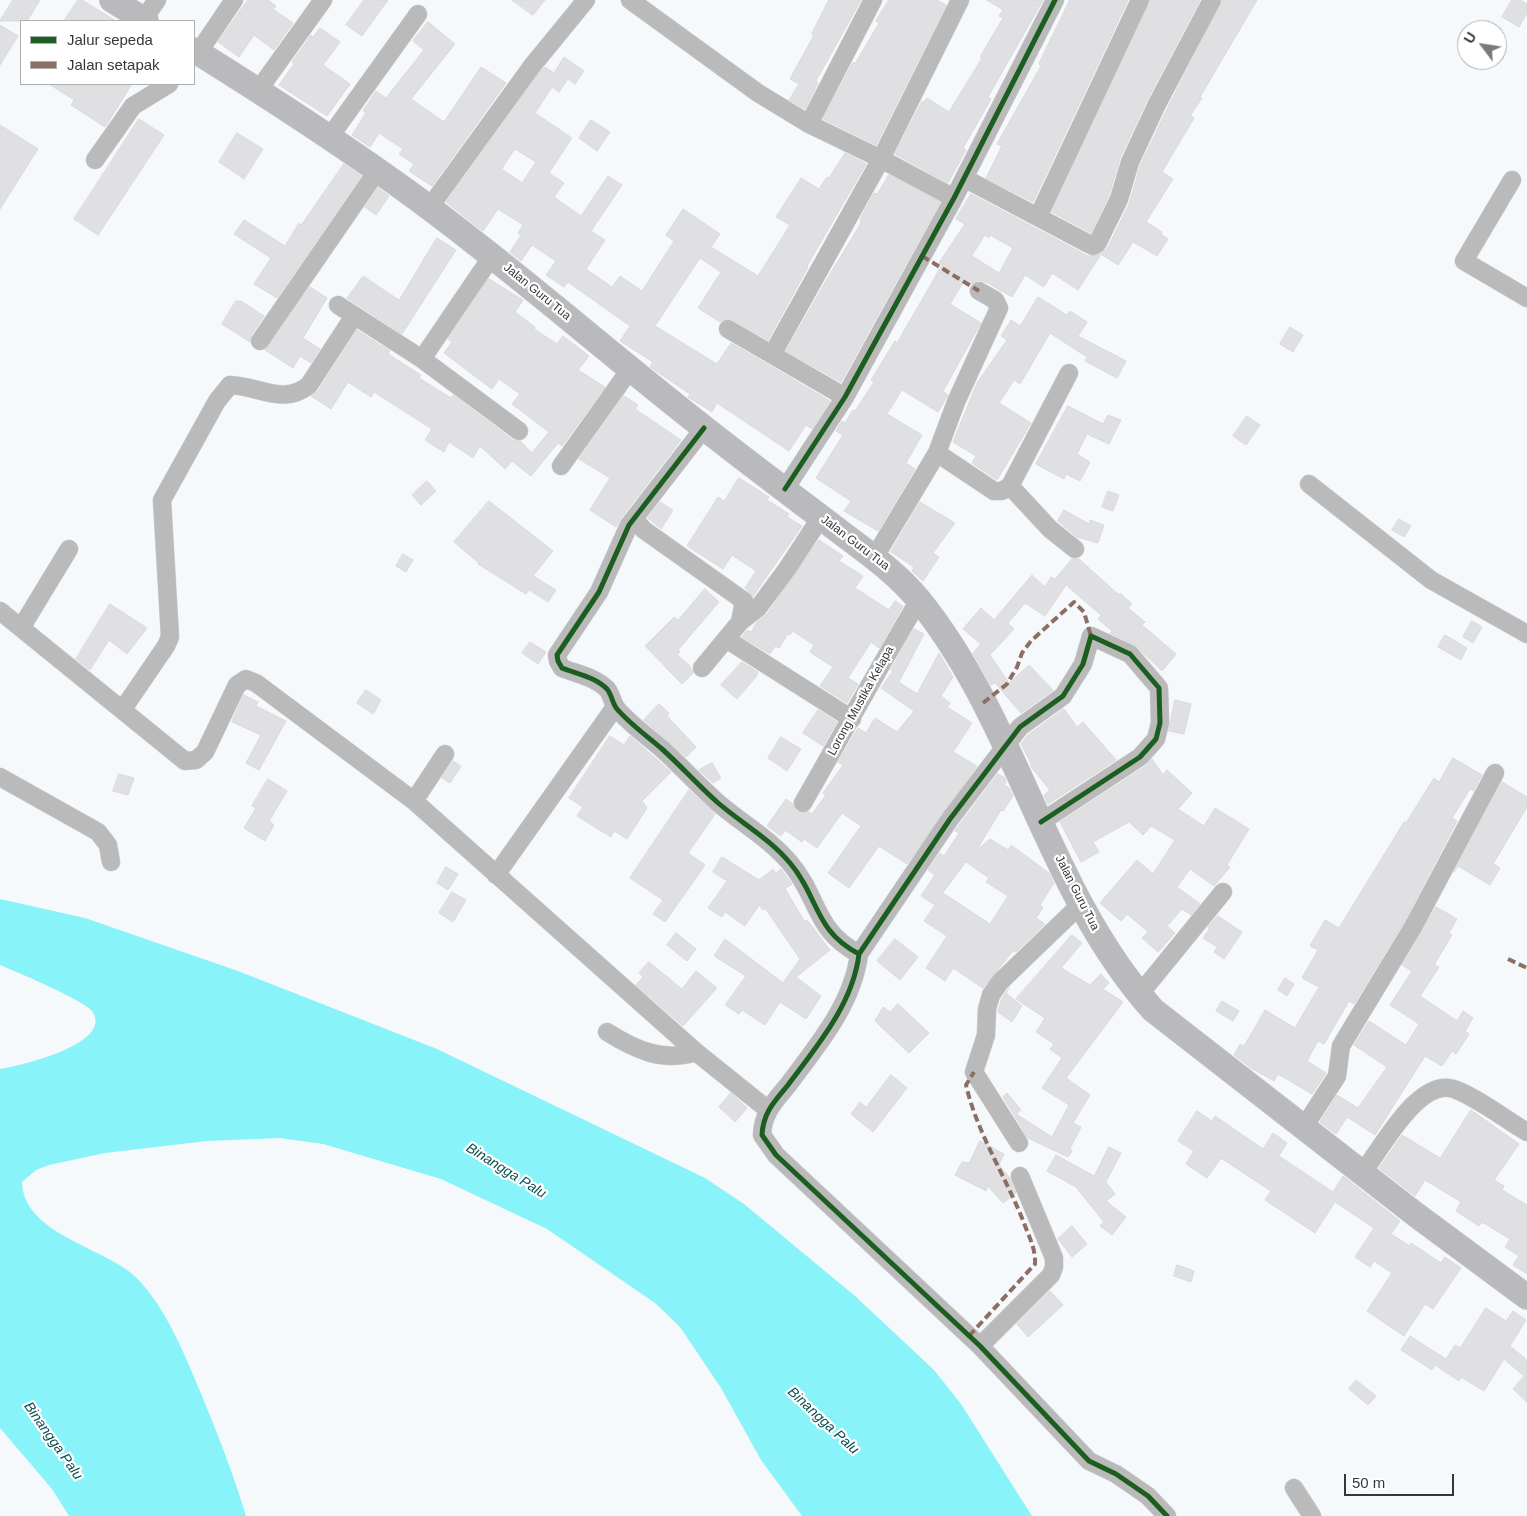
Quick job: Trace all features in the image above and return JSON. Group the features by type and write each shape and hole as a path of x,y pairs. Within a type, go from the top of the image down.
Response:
{"main road":[{"path":"112,0 148,14"},
{"name":"Jalan Guru Tua","path":"197,56 329,138 429,208 492,256 704,428 896,574 944,633 1004,747 1081,904 1118,967 1152,1010 1304,1126 1362,1173 1527,1297"}],"street":[{"path":"197,56 234,0"},
{"path":"429,208 532,66 586,0"},
{"path":"630,0 758,93 808,124 881,158 954,198"},
{"path":"808,124 873,0"},
{"path":"773,353 881,158 960,0"},
{"path":"785,489 845,397 954,198 1055,0"},
{"path":"1038,218 1140,0"},
{"path":"964,178 1086,243 1093,246 1098,244 1119,199 1130,162 1157,104 1212,0"},
{"path":"257,92 319,1"},
{"path":"329,138 418,14"},
{"path":"95,160 133,106 167,85"},
{"path":"260,341 377,171"},
{"path":"1512,180 1464,261 1527,298"},
{"path":"422,359 492,256"},
{"path":"874,558 937,452 956,402 999,308 996,300 978,291"},
{"path":"338,305 422,359 519,432"},
{"path":"123,710 166,646 170,637 162,500 217,401 230,385 280,395 290,396 299,393 309,385 354,316"},
{"path":"728,329 773,353 845,397"},
{"path":"561,466 631,368"},
{"path":"937,452 994,491 1002,491 1010,486 1069,373"},
{"path":"704,428 623,536 599,592 557,655 558,661 562,668 583,674 606,688 615,707 691,775 717,802 767,840 789,862 801,878 831,934 844,946 859,954"},
{"path":"1308,484 1431,580 1527,634"},
{"path":"1010,486 1050,529 1075,549"},
{"path":"702,668 740,622 758,608 787,570 821,517"},
{"path":"634,519 644,530 744,601 740,622"},
{"path":"21,628 70,549"},
{"name":"Lorong Mustika Kelapa","path":"803,803 852,719 869,684 919,600"},
{"path":"0,612 185,761 196,760 204,752 237,685 240,681 249,680 414,800 696,1052 767,1109"},
{"path":"1041,822 1140,757 1156,739 1161,716 1159,688 1130,654 1091,636 1083,664 1064,696 1020,727 1004,747 950,819 859,954 857,976 852,990 833,1021 767,1109 762,1135 776,1155 980,1346 1089,1461 1116,1474 1148,1496 1168,1516"},
{"path":"726,639 852,719"},
{"path":"496,875 615,707"},
{"path":"414,800 445,754"},
{"path":"1304,1126 1337,1076 1341,1046 1413,927 1495,773"},
{"path":"0,777 98,832 108,845 111,862"},
{"path":"1139,995 1223,892"},
{"path":"1019,1143 974,1072 986,1035 988,1002 1000,982 1081,904"},
{"path":"607,1032 634,1049 657,1055 688,1055 696,1052"},
{"path":"1362,1173 1419,1098 1441,1088 1452,1089 1467,1096 1527,1132"},
{"path":"980,1346 1051,1275 1054,1267 1054,1258 1020,1176"},
{"path":"1294,1488 1312,1516"}],"water":[{"name":"Binangga Palu","path":"0,899 85,918 238,971 437,1049 705,1178 744,1204 855,1296 934,1370 961,1404 1032,1516 802,1516 761,1460 721,1388 680,1327 655,1303 547,1229 441,1179 323,1144 280,1138 207,1141 105,1153 49,1165 36,1170 22,1182 26,1199 35,1214 65,1236 131,1273 153,1297 172,1328 194,1376 213,1422 246,1516 69,1516 52,1489 0,1428 0,1069 44,1058 62,1051 90,1034 95,1023 92,1011 86,1006 49,986 0,965"}],"building":[{"path":"13,0 40,0 28,20 0,21"},
{"path":"78,0 82,0 114,20 65,20"},
{"path":"248,0 268,0 276,6 273,9 293,23 274,50 254,35 239,57 218,42"},
{"path":"364,0 388,0 362,36 346,25"},
{"path":"512,0 545,0 533,15"},
{"path":"829,0 861,0 816,81 818,83 805,109 789,100 799,84 790,79 814,35 812,34"},
{"path":"889,0 937,0 946,5 876,145 823,119 853,62 855,64 879,23 876,21"},
{"path":"987,0 1043,0 988,97 991,99 963,148 966,150 948,183 895,154 922,101 924,102 927,98 949,112 982,58 980,57 1003,18 999,16 1003,10"},
{"path":"1070,0 1128,0 1033,202 986,178 1002,146 997,144 1041,66 1039,64"},
{"path":"1150,0 1200,0 1147,100 1120,158 1109,195 1091,233 1052,212"},
{"path":"1223,0 1257,0 1200,97 1202,98 1190,116 1194,118 1162,172 1173,179 1146,222 1162,232 1161,234 1168,239 1157,256 1133,242 1118,265 1101,254 1107,249 1129,204 1140,166"},
{"path":"1512,0 1520,0 1527,4 1527,13 1519,27 1502,17"},
{"path":"428,22 455,44 411,99 444,122 481,67 506,83 432,186 409,171 414,164 399,154 403,149 379,133 370,147 352,135 366,113 363,111 376,91 386,98 424,50 413,41"},
{"path":"0,25 18,36 0,65"},
{"path":"320,28 340,42 323,65 350,84 327,116 279,85 311,35 313,37"},
{"path":"564,57 584,71 575,84 568,79 559,92 552,87 535,113 572,138 549,173 564,183 554,197 581,216 608,176 622,185 591,231 605,240 586,269 612,287 620,276 642,291 674,241 666,235 683,209 720,234 711,247 758,276 790,225 776,217 801,178 819,189 827,177 829,178 845,153 866,164 807,266 768,340 733,320 728,318 720,322 698,308 721,272 700,258 655,326 717,364 731,343 830,401 812,429 806,425 789,451 717,403 712,412 688,397 690,394 650,367 653,362 620,341 630,326 568,282 564,287 546,275 556,261 532,245 521,261 510,252 521,235 518,233 523,225 498,209 483,231 446,202 540,72 545,67 554,73","holes":["515,149 536,162 522,183 502,169"]},
{"path":"51,85 131,85 105,127 71,105 74,100"},
{"path":"139,119 164,135 98,235 74,219"},
{"path":"591,120 610,132 597,151 579,138"},
{"path":"0,125 38,149 0,209"},
{"path":"237,133 263,149 244,179 219,162"},
{"path":"344,164 361,176 277,298 254,284 271,258 234,234 244,220 285,246 299,223 301,225"},
{"path":"889,175 940,202 841,382 786,351 861,223 860,219 874,193 877,194"},
{"path":"378,188 389,196 376,215 365,207"},
{"path":"971,194 1088,256 1101,254 1078,290 1052,273 1044,287 1025,275 1012,297 988,283 978,280 971,284 964,281 950,304 981,323 943,391 948,395 938,412 902,390 887,414 922,435 906,463 915,469 878,531 844,511 851,501 816,478 843,435 836,431 842,421 845,423 853,410 855,411 874,382 871,380 895,341 897,343 942,265 939,263 965,224 956,219","holes":["985,235 989,238 990,235 1013,248 999,273 972,256"]},
{"path":"437,238 456,250 402,334 347,298 363,276 399,300"},
{"path":"489,279 523,300 515,312 535,327 534,329 557,344 563,336 589,356 578,370 605,387 562,446 558,443 531,476 512,461 505,469 480,446 473,458 449,442 444,452 425,440 432,429 374,392 371,397 348,382 331,409 311,396 318,391 357,330 390,351 388,354 421,375 419,378 451,398 453,395 513,440 520,441 532,453 549,432 512,404 520,394 499,379 492,389 444,353 452,342 448,339"},
{"path":"310,287 327,298 303,338 320,349 311,363 300,356 293,368 265,350"},
{"path":"1038,297 1067,315 1070,311 1087,322 1078,336 1126,361 1117,378 1085,361 1087,357 1050,333 1020,384 1014,380 999,403 1031,423 997,480 972,463 976,456 953,442 977,383 1007,340 1001,336 1011,320 1020,326"},
{"path":"236,301 241,301 264,316 251,335 250,342 222,324"},
{"path":"1290,327 1303,335 1293,352 1280,344"},
{"path":"624,396 638,405 635,409 681,440 616,527 590,510 610,478 579,459"},
{"path":"1068,406 1103,424 1108,415 1121,420 1109,444 1087,434 1077,454 1090,462 1080,481 1066,474 1064,479 1036,464"},
{"path":"1247,416 1260,425 1246,445 1233,436"},
{"path":"739,478 769,497 767,500 789,514 787,517 802,526 753,596 745,588 756,571 732,555 723,569 687,546 718,497 724,501"},
{"path":"427,481 436,491 421,505 412,495"},
{"path":"1108,491 1119,495 1113,511 1102,507"},
{"path":"489,501 553,551 533,576 556,590 548,602 529,590 526,594 478,564 454,542"},
{"path":"660,502 673,510 661,529 648,518"},
{"path":"920,502 955,523 933,553 939,557 923,581 912,571 914,567 891,552"},
{"path":"1064,510 1089,524 1090,520 1104,525 1098,543 1077,537 1058,521"},
{"path":"1399,519 1411,526 1404,537 1392,530"},
{"path":"819,540 843,556 839,561 863,576 855,588 889,610 895,601 903,606 879,648 871,642 848,678 858,684 847,703 820,686 833,667 810,652 814,645 793,631 790,635 788,634 779,648 775,646 770,654 742,637 747,630 751,632 757,622 767,614"},
{"path":"403,554 413,560 406,572 396,566"},
{"path":"1072,559 1079,559 1119,595 1120,593 1132,604 1128,608 1145,622 1142,625 1176,654 1162,671 1135,645 1110,633 1112,631 1098,619 1101,615 1066,585 1045,616 1025,603 1008,623 1014,629 990,655 1009,683 1029,665 1053,690 1021,713 995,683 991,685 973,653 981,644 963,629 981,608 994,620 1032,575 1045,587 1051,577 1055,579"},
{"path":"705,589 719,602 678,650 680,652 677,655 689,665 693,673 682,684 645,646 674,617 678,620"},
{"path":"110,604 147,628 127,654 109,640 90,670 76,659"},
{"path":"1472,621 1482,627 1473,643 1463,637"},
{"path":"914,629 924,634 899,682 917,694 939,653 953,677 941,696 950,703 947,707 972,723 953,752 977,766 907,864 879,846 849,888 828,873 861,826 842,813 817,848 804,839 802,842 785,830 781,836 767,826 786,799 793,804 797,812 809,812 812,814 826,795 823,793 843,765 838,762 858,728 866,733 875,718 897,732 914,711 881,688 893,671 891,670"},
{"path":"1445,635 1467,648 1461,660 1438,647"},
{"path":"530,642 546,652 538,664 522,653"},
{"path":"742,662 758,672 737,699 721,685"},
{"path":"366,690 381,700 373,714 357,703"},
{"path":"244,695 258,702 256,706 286,721 259,770 246,763 261,735 232,722"},
{"path":"1175,700 1191,704 1184,734 1169,731"},
{"path":"659,704 669,713 667,716 696,747 686,757 644,720"},
{"path":"1064,709 1077,727 1083,722 1116,760 1048,804 1044,795 1050,790 1031,767 1031,763 1021,744 1028,735"},
{"path":"818,710 837,722 823,746 803,733"},
{"path":"610,736 624,745 630,736 671,772 642,801 647,808 627,839 614,831 611,837 577,816 583,807 569,798"},
{"path":"781,737 801,749 787,771 768,758"},
{"path":"1453,758 1482,775 1473,791 1470,789 1452,818 1457,821 1404,922 1354,1004 1349,1001 1324,1044 1318,1041 1307,1061 1326,1073 1312,1094 1278,1074 1274,1081 1251,1068 1234,1055 1240,1044 1244,1046 1265,1010 1295,1028 1319,987 1302,978 1318,950 1310,946 1325,920 1339,928 1404,822 1406,823 1434,778 1439,782"},
{"path":"1152,759 1163,775 1167,770 1192,793 1178,809 1204,826 1215,808 1249,829 1227,865 1230,867 1214,886 1190,869 1177,887 1200,904 1191,915 1182,909 1167,926 1175,933 1158,952 1142,938 1148,932 1127,914 1121,921 1100,903 1137,860 1153,874 1175,840 1151,826 1143,835 1129,822 1093,842 1099,852 1081,862 1060,822 1146,766"},
{"path":"453,761 461,766 450,783 442,778"},
{"path":"712,763 721,778 713,783 699,770"},
{"path":"119,774 134,778 128,795 113,791"},
{"path":"998,774 1005,778 1006,782 1004,785 1009,788 1013,796 1003,811 1001,810 976,851 990,839 1008,850 1011,845 1049,873 1054,883 1040,905 1043,908 1036,918 1045,924 1016,952 1013,951 983,988 953,968 945,981 926,968 947,936 924,921 935,905 921,896 935,875 928,870 940,853 944,856 959,833 955,831","holes":["966,862 989,878 986,882 1008,896 990,924 943,893"]},
{"path":"268,779 287,791 269,821 274,825 265,841 244,828 256,808 252,806"},
{"path":"1502,782 1527,797 1527,807 1493,864 1500,868 1490,885 1458,866 1454,872"},
{"path":"689,790 715,814 688,853 705,865 665,922 653,914 663,900 630,878"},
{"path":"722,857 759,880 773,869 776,873 781,869 792,884 785,889 805,922 807,920 830,950 796,977 821,996 806,1019 780,1002 765,1025 742,1010 739,1014 725,1005 746,976 714,956 725,939 783,983 800,959 765,908 763,910 759,905 745,926 725,912 722,917 708,908 727,881 713,872"},
{"path":"446,867 458,874 448,890 437,883"},
{"path":"452,892 466,900 453,922 439,913"},
{"path":"1436,907 1457,919 1449,933 1452,935 1434,965 1439,967 1420,996 1457,1021 1463,1011 1473,1018 1465,1031 1469,1034 1456,1054 1452,1051 1442,1066 1425,1056 1375,1135 1347,1117 1336,1134 1320,1122 1337,1095 1358,1108 1387,1067 1354,1045 1369,1021 1406,1045 1419,1024 1390,1005 1412,971 1402,965"},
{"path":"1218,916 1242,932 1224,959 1214,952 1217,947 1203,938 1210,928 1208,927"},
{"path":"676,933 696,949 687,961 667,945"},
{"path":"1072,935 1082,943 1061,968 1090,985 1101,974 1109,983 1103,989 1123,1002 1066,1078 1090,1095 1073,1123 1081,1127 1068,1157 1028,1138 1003,1097 1007,1093 1021,1110 1016,1114 1052,1137 1069,1105 1042,1088 1062,1058 1050,1049 1054,1044 1036,1032 1045,1018 1016,999"},
{"path":"895,939 918,957 900,980 877,961"},
{"path":"649,962 682,989 696,971 717,988 683,1026 636,985 643,977 639,973"},
{"path":"1285,978 1294,984 1287,996 1278,990"},
{"path":"1009,988 1006,993 1022,1006 1012,1022 998,1012 1001,1000"},
{"path":"1222,1001 1239,1011 1233,1021 1216,1011"},
{"path":"898,1004 929,1033 909,1053 875,1021 883,1007 890,1012"},
{"path":"891,1075 907,1088 873,1132 851,1114 860,1102 866,1107"},
{"path":"731,1093 747,1108 735,1122 719,1107"},
{"path":"1471,1110 1519,1144 1494,1180 1504,1186 1502,1190 1527,1205 1527,1274 1513,1265 1519,1256 1505,1247 1510,1239 1482,1222 1479,1226 1456,1211 1461,1202 1425,1180 1415,1196 1379,1168 1402,1135 1440,1158"},
{"path":"1197,1111 1212,1121 1215,1116 1263,1149 1273,1133 1287,1143 1279,1156 1333,1192 1343,1176 1400,1221 1391,1234 1410,1246 1411,1243 1441,1263 1445,1257 1461,1268 1433,1309 1425,1304 1404,1336 1367,1311 1392,1273 1374,1261 1370,1267 1355,1257 1374,1228 1335,1202 1315,1233 1265,1200 1271,1191 1221,1158 1207,1178 1186,1164 1194,1151 1178,1141"},
{"path":"980,1141 1004,1154 999,1165 1010,1178 1016,1193 1003,1203 988,1186 986,1191 955,1175 962,1162 969,1163"},
{"path":"1109,1147 1121,1153 1106,1182 1115,1194 1106,1201 1126,1217 1112,1235 1100,1226 1104,1222 1076,1187 1047,1171 1056,1155 1094,1176"},
{"path":"1072,1226 1087,1244 1072,1257 1058,1239"},
{"path":"1177,1265 1194,1271 1191,1282 1174,1276"},
{"path":"1050,1291 1063,1305 1028,1337 1017,1324"},
{"path":"1486,1308 1506,1321 1513,1311 1526,1320 1510,1346 1527,1360 1527,1402 1513,1389 1524,1376 1504,1359 1484,1391 1461,1377 1459,1381 1435,1365 1432,1370 1401,1350 1410,1336 1446,1359 1455,1345 1460,1348"},
{"path":"1356,1380 1376,1396 1368,1405 1349,1389"}],"marked path":[{"path":"922,256 979,291"},
{"path":"983,703 1007,684 1017,667 1022,653 1031,641 1074,602 1084,612 1091,636"},
{"path":"1508,959 1527,968"},
{"path":"969,1336 1035,1264 1033,1248 1024,1223 984,1138 971,1103 966,1085 974,1072"}],"cycle path":[{"path":"785,489 845,397 954,198 1055,0"},
{"path":"704,428 629,525 599,592 557,655 558,661 562,668 591,679 607,689 615,707 627,720 669,755 726,810 782,854 807,888 825,924 833,935 844,945 859,954"},
{"path":"1041,822 1140,757 1156,739 1160,723 1159,688 1130,654 1091,636 1083,664 1063,696 1020,727 950,819 859,954 855,972 842,1007 822,1040 767,1113 762,1135 776,1155 980,1346 1089,1461 1116,1474 1148,1496 1167,1516"}]}
